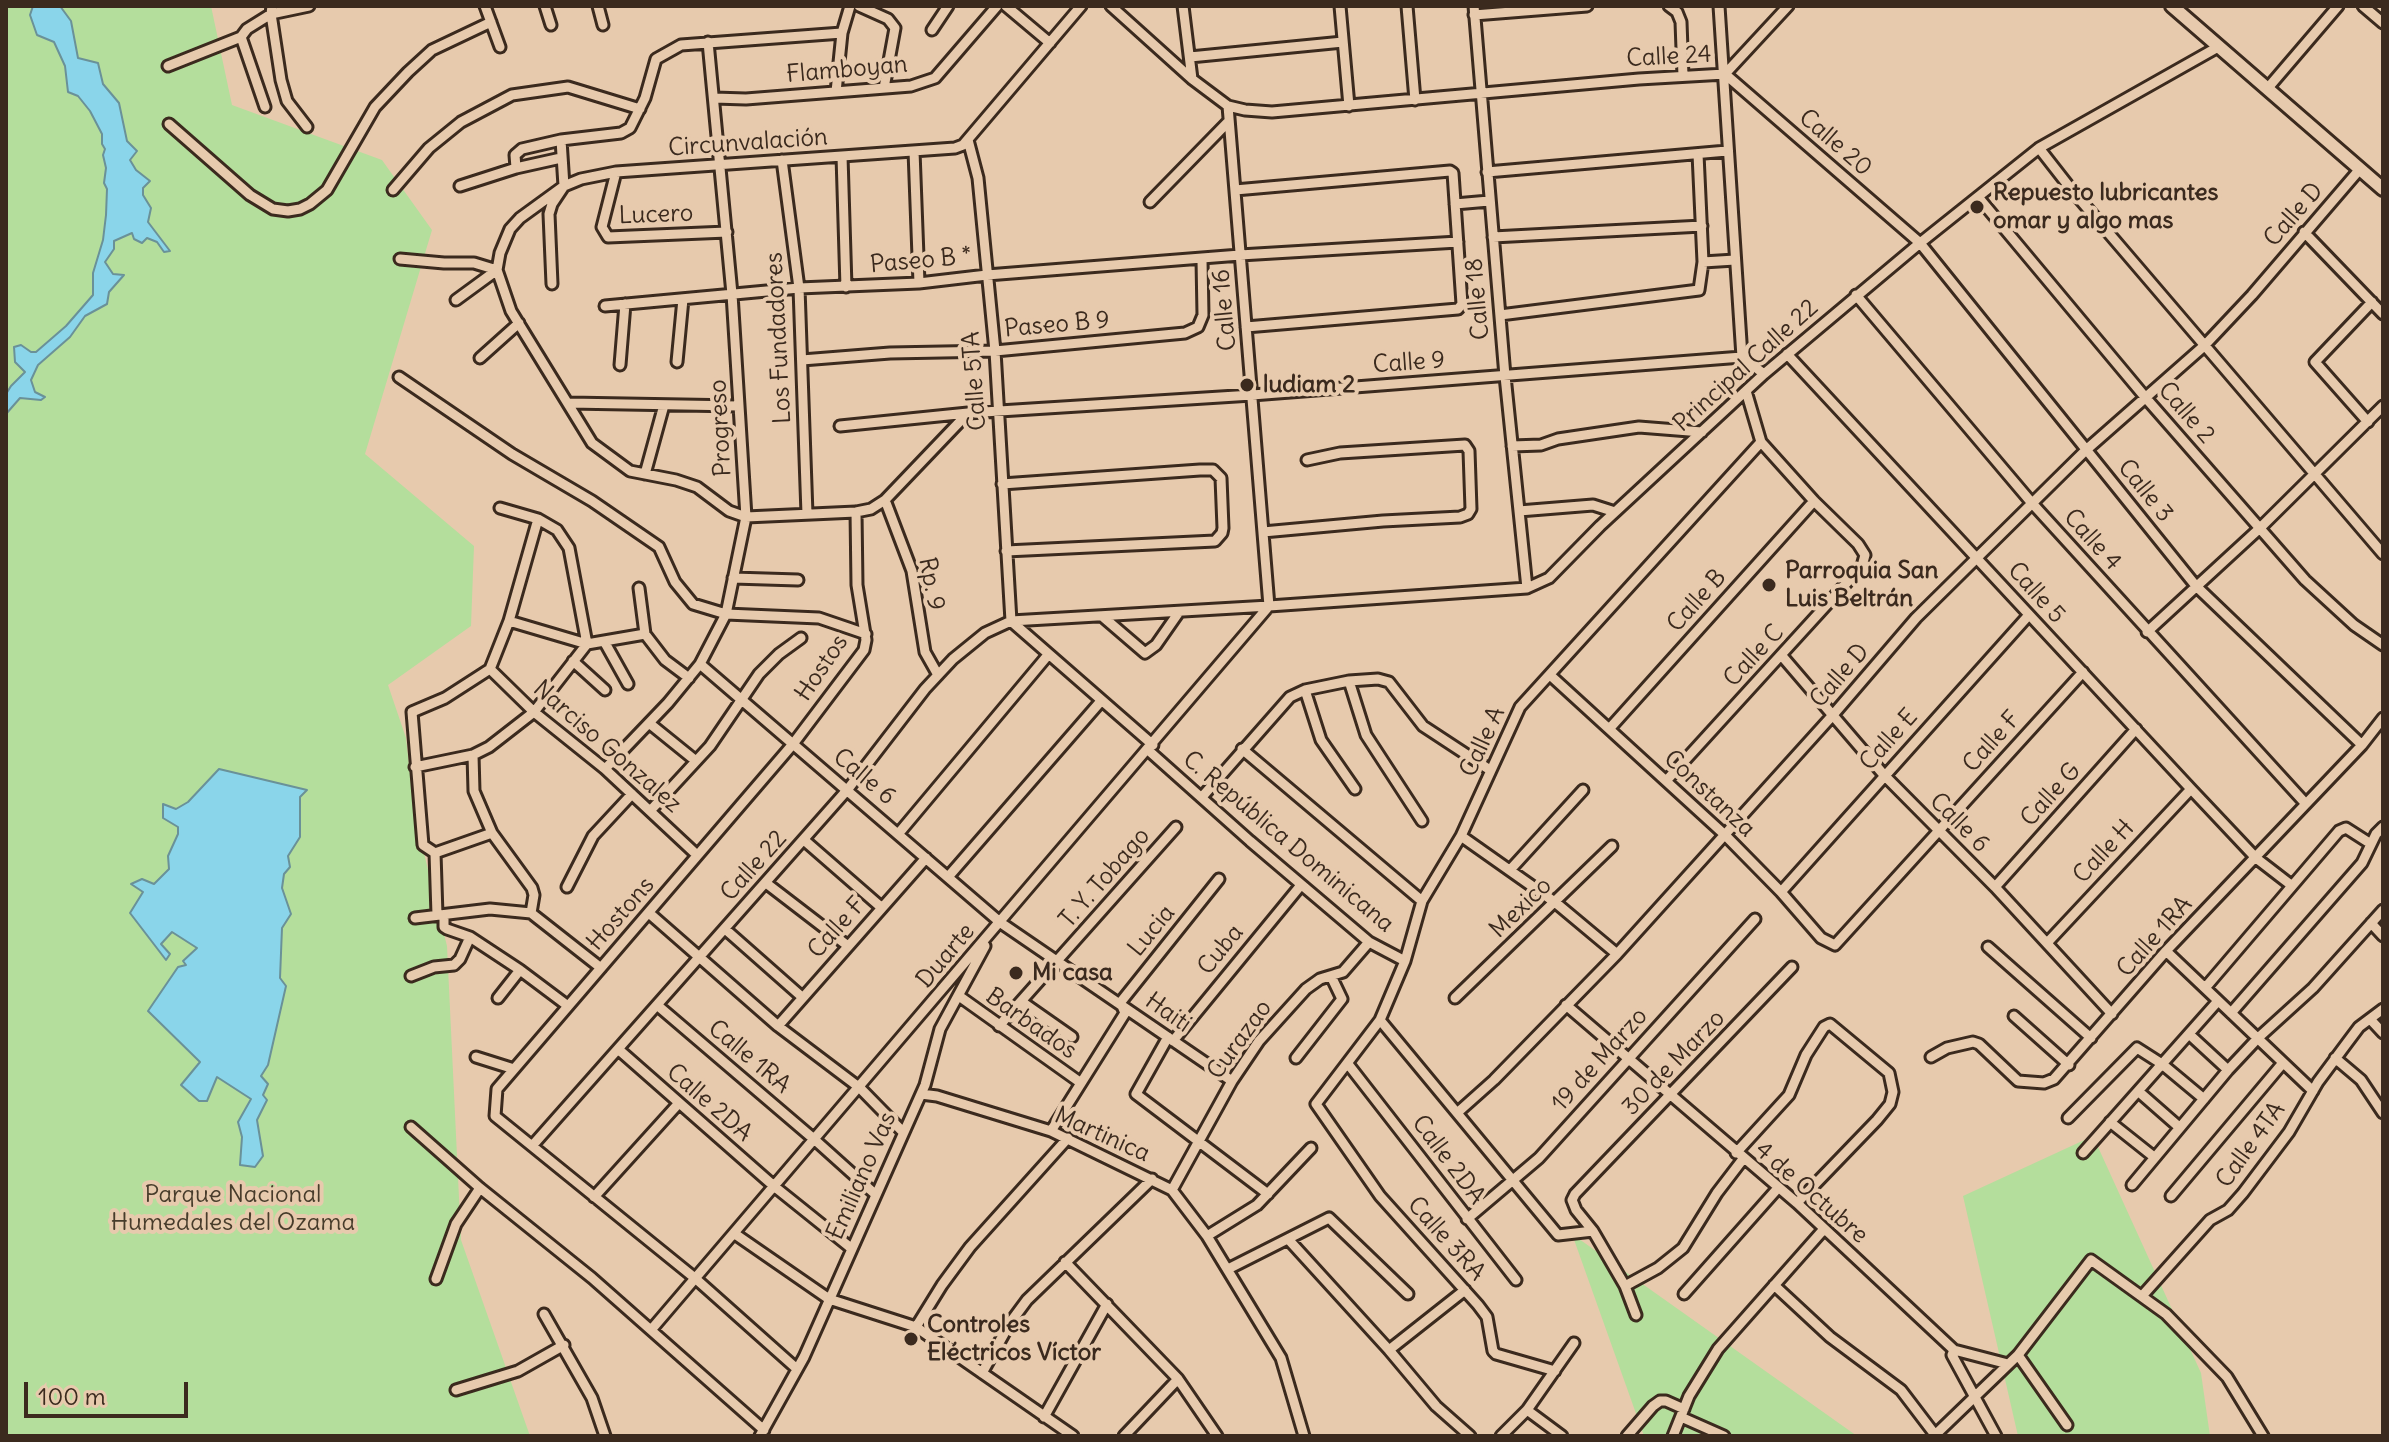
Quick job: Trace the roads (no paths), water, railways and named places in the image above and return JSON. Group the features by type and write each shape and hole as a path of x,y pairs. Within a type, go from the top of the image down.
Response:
{"main road":[{"path":"2172,6 2383,189"}],"street":[{"path":"168,66 241,37 272,10 309,6"},
{"path":"485,6 500,47"},
{"path":"545,6 551,25"},
{"path":"598,6 603,25"},
{"path":"836,92 842,33 850,6"},
{"path":"859,6 888,19 895,28 884,88"},
{"path":"932,30 948,6"},
{"name":"Flamboyan","path":"714,98 746,99 911,86 935,78 997,6"},
{"path":"1006,6 1050,43"},
{"path":"968,140 1081,6"},
{"path":"1111,6 1192,79 1228,106"},
{"path":"1183,6 1192,79"},
{"path":"1340,6 1349,106"},
{"path":"1407,6 1415,100"},
{"path":"1474,10 1587,6"},
{"path":"1669,6 1677,12 1681,22 1683,76"},
{"path":"1719,6 1742,357 1764,374"},
{"name":"Calle 24","path":"1228,106 1272,112 1522,88 1725,74 1788,6"},
{"path":"2267,89 2338,6"},
{"path":"2363,6 2383,23"},
{"path":"272,10 284,90 292,108 307,127"},
{"name":"Calle 18","path":"1474,10 1505,376 1527,588"},
{"path":"169,124 250,195 273,209 300,209 327,190 375,107 408,72 432,50 491,22"},
{"path":"516,168 514,157 519,150 561,140 621,133 630,128 640,109 656,59 681,45 842,33"},
{"path":"241,37 265,107"},
{"name":"Progreso","path":"605,769 700,664 726,614 746,517 722,165 708,42"},
{"path":"1190,57 1343,42"},
{"name":"Principal Calle 22","path":"1011,621 1527,588 1549,578 1615,512 1764,374 1856,295 2039,148 2218,47"},
{"name":"Calle 20","path":"1725,74 1920,243"},
{"path":"393,190 429,148 461,122 512,95 568,87 640,109"},
{"name":"Calle 16","path":"1228,106 1269,606"},
{"path":"1150,202 1229,121"},
{"path":"552,284 549,214 564,186 561,140"},
{"name":"Circunvalación","path":"497,270 510,229 535,205 581,179 616,172 955,148 968,140"},
{"name":"Calle 5TA","path":"968,140 978,178 995,351 1011,621"},
{"path":"2039,148 2383,554"},
{"path":"914,151 919,283"},
{"path":"1487,172 1727,151"},
{"path":"1500,315 1697,292 1703,262 1698,154"},
{"path":"842,156 846,287"},
{"path":"460,186 561,158"},
{"name":"Los Fundadores","path":"782,160 799,288 807,514"},
{"name":"Calle D","path":"1457,1113 1494,1080 1617,954 1916,618 2086,450 2204,346 2360,169"},
{"name":"Lucero","path":"616,172 602,227 608,237 727,232"},
{"path":"1235,190 1453,173 1462,304 1458,309 1246,327"},
{"name":"Calle 2","path":"1978,197 2145,397 2305,580 2354,625 2381,640"},
{"path":"1455,204 1489,201"},
{"path":"1493,237 1702,226"},
{"path":"2304,232 2383,314"},
{"name":"Paseo B *","path":"605,306 799,288 919,283 1240,255 1458,242"},
{"name":"Calle 3","path":"1920,243 2196,586 2362,745"},
{"path":"400,259 474,263 497,270"},
{"name":"Paseo B 9","path":"802,360 890,353 995,351 1193,331 1203,315 1202,260"},
{"path":"1703,262 1735,260"},
{"path":"456,300 497,270"},
{"path":"497,270 511,311 592,443 630,471 697,487 729,511 746,517 871,509 885,500 968,413"},
{"name":"Calle 4","path":"1856,295 2031,502 2306,804"},
{"path":"677,362 683,299"},
{"path":"2368,422 2315,362 2372,302"},
{"path":"620,365 625,304"},
{"path":"480,358 519,323"},
{"name":"Calle 5","path":"1787,354 2256,858 2291,885"},
{"name":"Calle 9","path":"840,426 968,413 1252,395 1742,357"},
{"path":"399,377 512,454 592,501 659,547 675,582 689,602 726,614 819,618 866,634"},
{"path":"1746,391 1761,442 1814,501"},
{"path":"569,403 739,406"},
{"path":"645,474 664,405"},
{"path":"2147,632 2260,528 2383,406"},
{"path":"1512,446 1541,445 1558,439 1639,427 1671,427 1702,432"},
{"name":"Calle A","path":"1317,1106 1380,1020 1405,961 1422,901 1461,836 1520,707 1761,442"},
{"path":"1263,532 1460,517 1471,509 1469,451 1465,445 1340,453 1307,460"},
{"path":"1002,484 1200,470 1213,470 1221,478 1223,528 1215,541 1006,551"},
{"name":"Rp. 9","path":"885,500 912,571 925,652 938,675"},
{"name":"Calle C","path":"1666,781 1862,566 1865,555 1858,544 1814,501"},
{"name":"Calle B","path":"1610,728 1814,501"},
{"path":"1519,511 1593,505 1615,512"},
{"path":"500,508 538,519 557,530 569,548 587,644"},
{"name":"Hostos","path":"793,744 864,650 866,634 857,585 856,512"},
{"path":"435,853 423,845 412,712 445,698 490,669 509,621 538,519"},
{"path":"733,578 798,580"},
{"path":"639,588 645,634 665,660 689,678"},
{"name":"Duarte","path":"651,1330 1269,606"},
{"path":"1102,616 1145,653 1156,645 1179,612"},
{"name":"Calle E","path":"1781,892 2028,616"},
{"path":"509,621 587,644 645,634"},
{"name":"Calle 22","path":"532,1146 848,789 938,675 985,633 1011,621"},
{"name":"C. República Dominicana","path":"1011,621 1301,885 1369,942 1405,961"},
{"path":"650,811 710,746 769,663 801,638"},
{"path":"604,641 628,684"},
{"path":"415,767 473,755 489,747 534,712 587,644"},
{"path":"899,833 1048,655"},
{"name":"Calle 6","path":"1782,656 1884,775 1995,887 2112,1014"},
{"path":"573,661 605,690"},
{"name":"Calle 6","path":"700,664 899,833 997,927"},
{"name":"Narciso Gonzalez","path":"490,669 534,712 605,769 697,855"},
{"name":"Calle F","path":"1835,945 2083,672"},
{"name":"Constanza","path":"1550,675 1725,835 1821,938 1835,945"},
{"path":"1202,797 1283,703 1305,690 1349,681 1378,679 1389,682 1423,726 1490,770"},
{"path":"1349,681 1366,735 1422,821"},
{"path":"1305,690 1321,740 1355,789"},
{"path":"948,877 1101,701"},
{"name":"Calle 1RA","path":"1931,1057 1947,1048 1973,1042 1979,1044 2018,1081 2031,1084 2054,1079 2166,951 2362,745 2383,718"},
{"path":"649,723 696,761"},
{"name":"Calle G","path":"1995,887 2136,729"},
{"name":"Hostons","path":"532,1146 495,1116 497,1089 793,744"},
{"path":"1242,749 1422,901"},
{"path":"473,755 474,791 492,833 532,888 531,913"},
{"name":"Calle H","path":"2047,943 2191,789"},
{"path":"1510,870 1583,790"},
{"path":"567,887 593,836 632,794"},
{"name":"T. Y. Tobago","path":"999,1026 1176,827"},
{"path":"2231,1013 2362,863 2383,827"},
{"path":"2205,988 2342,828 2371,844"},
{"path":"435,853 492,833"},
{"path":"1461,836 1556,903 1617,954"},
{"path":"804,840 882,908"},
{"name":"Mexico","path":"1455,998 1612,846"},
{"path":"435,853 440,915 444,927 470,937 568,1006"},
{"name":"Calle F","path":"778,1026 926,858"},
{"name":"Lucia","path":"1051,1131 1125,1013 1120,1003 1219,879"},
{"path":"766,883 848,946"},
{"name":"Cuba","path":"1199,1139 1136,1094 1170,1039 1301,885"},
{"path":"415,918 490,909 531,913 601,968"},
{"path":"2132,1185 2247,1049 2313,988 2383,910"},
{"path":"649,913 778,1026 860,1088 903,1132"},
{"name":"19 de Marzo","path":"1467,1219 1539,1158 1755,919"},
{"path":"2371,923 2383,936"},
{"name":"Haiti","path":"997,927 1058,962 1232,1081"},
{"name":"Emiliano Vas","path":"762,1433 797,1369 921,1094 940,1029 997,927"},
{"path":"725,929 802,997"},
{"path":"411,976 434,967 454,965 470,937"},
{"name":"Curazao","path":"1172,1190 1232,1081 1259,1041 1306,989 1345,970 1369,942"},
{"path":"1988,947 2091,1038"},
{"path":"2166,951 2313,1091"},
{"name":"30 de Marzo","path":"1593,1231 1572,1200 1583,1185 1792,967"},
{"path":"498,998 520,970"},
{"path":"1296,1058 1342,999 1331,976"},
{"name":"Barbados","path":"959,996 1081,1083"},
{"path":"2083,1153 2218,1001"},
{"path":"1022,1002 1072,1037"},
{"name":"Calle 1RA","path":"657,1005 875,1194"},
{"name":"4 de Octubre","path":"1566,1005 1797,1203 1954,1350 1952,1355 1996,1436"},
{"name":"Calle 4TA","path":"2142,1296 2200,1230 2228,1210 2243,1193 2289,1132 2335,1058 2359,1027 2383,1009"},
{"path":"2014,1016 2069,1065"},
{"path":"2370,1019 2383,1033"},
{"path":"1380,1020 1558,1235 1593,1231 1625,1286 1636,1315"},
{"path":"1625,1286 1658,1268 1683,1248 1740,1156 1789,1095 1806,1055 1824,1027 1830,1024 1889,1073 1893,1092 1890,1104 1877,1120 1797,1203"},
{"path":"2189,1034 2228,1070"},
{"path":"2068,1118 2135,1048 2162,1064 2204,1099"},
{"name":"Calle 2DA","path":"618,1049 775,1187 851,1248"},
{"path":"476,1057 514,1069"},
{"path":"2335,1058 2361,1080 2383,1113"},
{"name":"Calle 2DA","path":"1348,1064 1516,1280"},
{"path":"2171,1196 2282,1064"},
{"path":"2138,1091 2179,1127"},
{"name":"Martinica","path":"921,1094 937,1096 1051,1131 1172,1190 1207,1236 1281,1358 1304,1436"},
{"path":"594,1197 679,1103"},
{"name":"Calle 3RA","path":"1317,1106 1380,1196 1487,1317 1493,1351 1555,1371"},
{"path":"2110,1122 2154,1157"},
{"path":"411,1127 480,1188 592,1278 762,1433"},
{"path":"916,1327 970,1247 1068,1138"},
{"path":"1199,1139 1268,1194"},
{"path":"532,1146 696,1279 797,1369"},
{"path":"1207,1236 1251,1210 1311,1148"},
{"path":"982,1373 1018,1311 1152,1179"},
{"path":"436,1279 456,1224 480,1188"},
{"path":"1684,1294 1778,1188"},
{"path":"1228,1269 1329,1218 1408,1294"},
{"path":"1673,1436 1702,1372 1718,1349 1824,1229"},
{"path":"735,1234 829,1299 916,1327 1073,1436"},
{"path":"1288,1239 1436,1406 1470,1436"},
{"path":"1774,1285 1830,1337 1901,1390 1936,1435 2018,1355 2091,1260 2166,1314 2227,1377 2263,1436"},
{"path":"1065,1262 1178,1379 1217,1436"},
{"path":"1389,1350 1465,1290"},
{"path":"1044,1417 1107,1304"},
{"path":"544,1314 592,1398 605,1436"},
{"path":"1501,1436 1527,1410 1574,1343"},
{"path":"456,1390 518,1371 564,1345"},
{"path":"1954,1350 2008,1364"},
{"path":"2018,1355 2067,1425"},
{"path":"1124,1436 1178,1379"},
{"path":"1627,1436 1660,1401 1666,1401 1724,1436"},
{"path":"1527,1410 1562,1436"}],"water":[{"path":"33,6 60,6 71,21 78,58 98,63 103,84 119,103 127,141 137,151 130,160 136,170 150,181 143,188 143,195 151,208 148,222 170,251 164,252 157,242 147,238 142,243 134,239 132,233 114,241 114,249 105,262 113,274 124,275 109,292 107,304 85,316 70,337 38,365 31,380 35,392 45,397 41,400 20,398 6,414 6,394 25,372 15,362 14,347 21,345 36,352 66,326 93,295 93,273 103,240 106,215 102,134 78,96 68,92 65,66 54,42 37,35 30,15"},
{"path":"219,769 307,790 300,797 300,837 288,856 290,867 284,874 282,888 291,914 282,928 280,978 286,986 268,1065 261,1076 268,1084 263,1095 267,1100 257,1120 263,1156 255,1167 240,1165 242,1137 238,1122 251,1099 217,1077 207,1101 199,1101 181,1085 200,1062 148,1011 178,967 186,965 183,961 197,948 172,932 161,944 170,954 166,960 130,913 143,892 131,884 142,879 154,884 169,869 168,856 178,827 163,818 163,804 176,809 188,802"}],"place":[{"name":"Repuesto lubricantes omar y algo mas","path":"1977,207"},
{"name":"ludiam 2","path":"1247,385"},
{"name":"Parroquia San Luis Beltrán","path":"1769,585"},
{"name":"Mi casa","path":"1016,973"},
{"name":"Controles Eléctricos Víctor","path":"911,1339"}],"park label":[{"name":"Parque Nacional Humedales del Ozama","path":"233,1209"}]}
